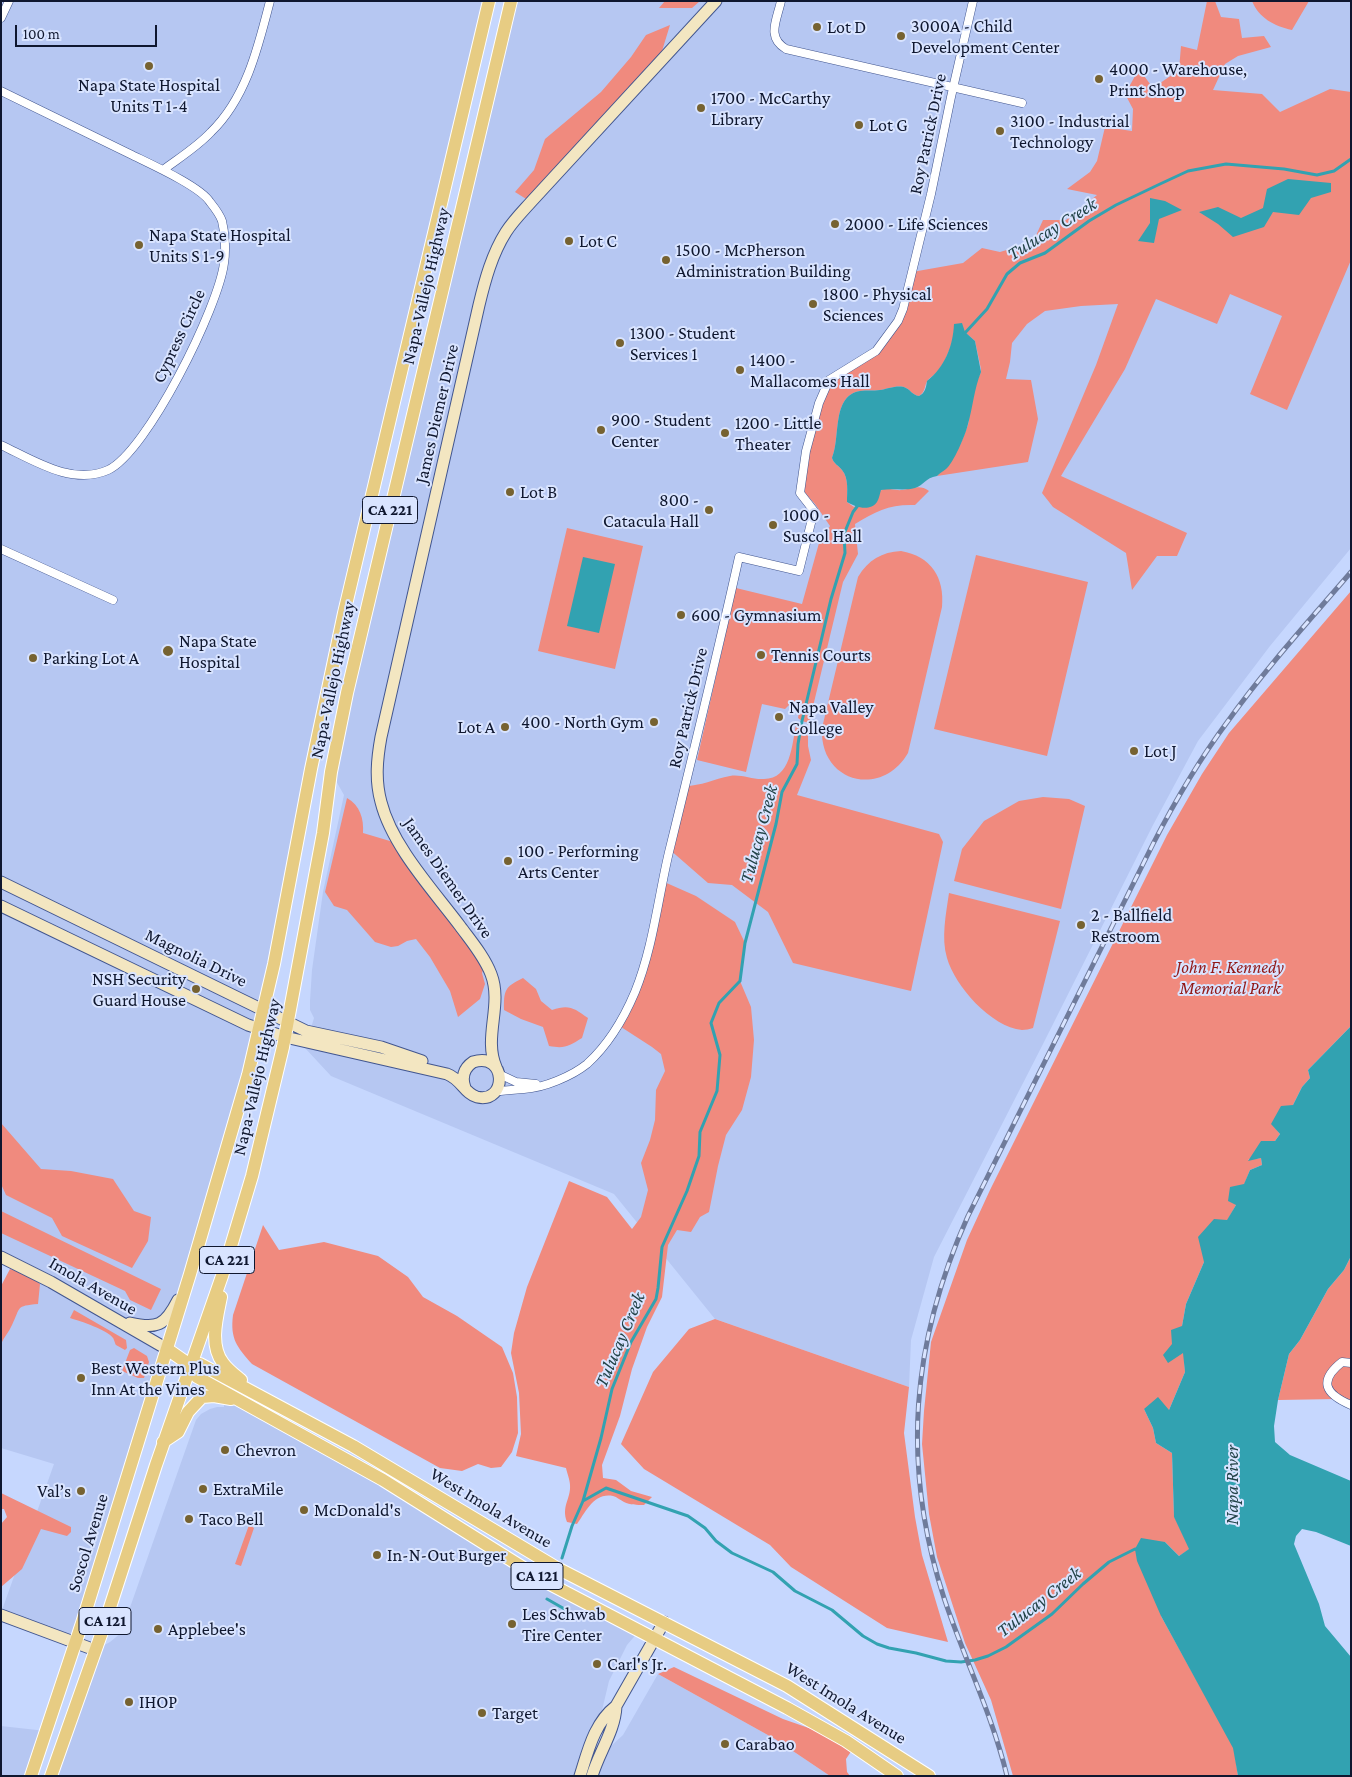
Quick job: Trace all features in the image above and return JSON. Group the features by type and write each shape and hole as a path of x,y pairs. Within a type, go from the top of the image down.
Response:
{"main road":[{"name":"Napa-Vallejo Highway","path":"167,1348 248,1075 274,964 311,769 342,623 489,1"},
{"name":"Napa-Vallejo Highway","path":"190,1366 228,1256 252,1176 285,1037 323,833 331,772 347,693 511,1"},
{"path":"228,1256 216,1323 216,1344 220,1358 225,1366 241,1380 294,1413"},
{"name":"West Imola Avenue","path":"167,1348 190,1366 197,1377 383,1480 546,1582 787,1708 846,1741 897,1776"},
{"name":"Soscol Avenue","path":"31,1776 75,1643 167,1348"},
{"name":"West Imola Avenue","path":"190,1366 200,1364 294,1413 353,1446 557,1568 787,1686 929,1776"},
{"name":"CA 221","path":"156,1465 190,1366"},
{"name":"CA 121","path":"164,1442 178,1432 188,1412 203,1397 224,1398 252,1407"},
{"name":"CA 121","path":"51,1776 156,1465"}],"street":[{"path":"1,18 9,1"},
{"path":"163,170 210,134 228,113 248,76 270,1"},
{"name":"James Diemer Drive","path":"498,1070 491,1049 496,1007 492,975 486,962 409,857 394,834 384,813 378,788 377,766 383,730 481,296 497,250 511,224 530,202 716,1"},
{"path":"781,1 774,33 776,41 786,49 1022,103"},
{"name":"Roy Patrick Drive","path":"494,1092 526,1089 570,1075 594,1057 618,1025 635,991 649,946 665,868 739,557 799,571 814,511 800,493 806,451 819,403 829,380 876,352 898,321 931,194 973,1"},
{"name":"Cypress Circle","path":"1,91 163,170 190,186 209,200 222,221 224,249 224,263 217,291 206,320 162,406 142,436 125,456 108,470 88,475 68,474 41,464 1,445"},
{"path":"1,549 113,600"},
{"name":"Magnolia Drive","path":"1,882 306,1031 381,1047 416,1060 455,1068 480,1060 487,1061 498,1070"},
{"path":"19,890 6,908 248,1025 285,1037 447,1074 458,1079 470,1094 478,1097 486,1097 494,1092 499,1084 498,1070"},
{"path":"206,1004 214,986"},
{"name":"James Diemer Drive","path":"470,1064 480,1057 486,1048 492,1030"},
{"path":"465,1088 462,1078 470,1064"},
{"name":"Roy Patrick Drive","path":"498,1070 516,1082 543,1085"},
{"name":"Imola Avenue","path":"1,1257 51,1282 167,1348"},
{"path":"120,1321 151,1327 162,1323 172,1312 190,1274"},
{"path":"1351,1363 1342,1362 1331,1370 1327,1378 1327,1385 1337,1399 1351,1405"},
{"path":"439,1515 446,1502"},
{"path":"1,1616 95,1650"},
{"path":"580,1776 598,1727 606,1714 616,1706 664,1622"},
{"path":"592,1776 597,1760 616,1721 616,1706"}],"shaded area":[{"name":"Napa State Hospital","path":"1,1 489,1 379,463 274,964 190,1274 166,1320 122,1322 167,1349 75,1643 1,1613 54,1464 1,1448 1,1321 18,1265 1,1257"},
{"name":"Napa Valley College","path":"511,1 1351,1 1351,548 1270,646 1198,741 1153,825 934,1257 911,1340 909,1387 715,1319 614,1194 331,1076 305,1048 314,1018 310,1010 312,970 323,892 344,795 331,772"},
{"path":"224,1398 236,1401 639,1631 627,1645 609,1681 598,1727 580,1776 52,1776 95,1650 110,1642 121,1633 196,1420 201,1414 210,1409 224,1407"},
{"path":"658,1674 775,1739 830,1776 592,1776 597,1759 623,1735"},
{"path":"1,1726 46,1731 31,1776 1,1776"}],"green space":[{"path":"665,1 700,1 692,8 659,8"},
{"path":"1207,1 1215,1 1221,17 1239,19 1242,38 1264,36 1271,47 1238,56 1225,64 1213,90 1262,94 1280,112 1330,89 1351,92 1351,260 1287,410 1250,394 1282,316 1230,294 1217,324 1156,299 1125,369 1061,476 1187,533 1177,556 1157,556 1132,590 1126,553 1053,507 1042,493 1096,365 1118,304 1081,306 1045,311 1027,324 1012,343 1006,379 1031,380 1038,419 1028,462 937,476 961,443 968,425 972,398 981,369 975,341 965,332 954,328 951,345 943,363 928,380 923,393 919,396 900,386 860,391 851,394 841,409 838,419 835,450 832,458 846,477 847,502 854,507 871,495 884,489 899,490 919,487 929,491 915,505 884,509 855,524 858,554 843,582 809,723 798,718 800,707 790,704 785,709 762,704 746,772 697,760 736,588 802,604 819,543 830,526 805,493 802,478 829,380 867,358 892,331 912,272 963,263 982,248 1000,252 1033,242 1043,220 1066,220 1097,195 1067,189 1090,172 1097,161 1105,127 1132,131 1133,109 1125,94 1139,69 1153,88 1179,70 1181,46 1197,50"},
{"path":"1252,1 1309,1 1292,30 1279,26 1263,17"},
{"path":"670,25 658,64 531,202 515,192 534,170 545,139 601,92 631,57 646,35"},
{"path":"567,528 643,546 615,669 538,651"},
{"path":"901,551 920,558 934,570 941,587 942,607 908,753 896,767 883,776 868,780 854,778 841,772 830,761 824,746 822,728 858,577 866,566 876,558 888,553"},
{"path":"976,555 1088,582 1047,756 934,729"},
{"name":"John F. Kennedy Memorial Park","path":"1351,591 1351,1026 1308,1070 1310,1078 1302,1087 1293,1105 1272,1124 1280,1134 1275,1141 1248,1160 1261,1158 1262,1165 1250,1170 1236,1205 1204,1262 1186,1304 1182,1326 1185,1372 1169,1410 1144,1409 1153,1428 1156,1443 1172,1453 1174,1516 1190,1549 1179,1556 1165,1542 1161,1616 1234,1748 1238,1776 1013,1776 991,1700 965,1643 937,1557 929,1514 922,1444 931,1342 967,1240 990,1190 1167,835 1202,774 1229,733"},
{"path":"796,725 808,727 808,746 811,760 797,795 939,834 943,842 911,991 793,963 768,912 732,885 708,883 669,849 685,786 697,785 730,776 760,779 773,777 780,773 789,759"},
{"path":"1043,797 1069,799 1085,806 1061,909 954,881 962,849 984,821 1019,801"},
{"path":"347,798 358,808 363,823 363,833 400,844 486,962 482,973 485,984 480,999 458,1017 450,991 430,957 416,939 391,947 375,942 347,910 334,906 325,892"},
{"path":"662,881 696,896 735,922 745,943 740,981 751,1007 754,1040 751,1077 742,1110 726,1135 709,1212 700,1217 691,1232 677,1230 668,1245 662,1297 647,1327 632,1369 620,1416 602,1465 603,1478 616,1480 631,1491 652,1497 644,1505 636,1505 629,1504 613,1496 600,1497 591,1504 577,1524 567,1522 565,1516 570,1490 570,1481 566,1468 516,1456 521,1434 519,1393 511,1353 514,1333 527,1287 569,1181 607,1197 632,1229 641,1217 648,1190 641,1163 655,1120 656,1090 665,1071 661,1054 618,1025 635,991"},
{"path":"949,893 1060,921 1033,1028 1022,1030 998,1021 976,1003 958,981 947,958 944,942"},
{"path":"523,978 536,989 541,1001 552,1010 567,1007 588,1018 582,1038 567,1046 549,1046 543,1027 504,1010 506,990"},
{"path":"1,1123 41,1169 71,1171 113,1179 134,1211 151,1217 148,1241 132,1268 62,1236 52,1218 6,1195 1,1184"},
{"path":"1,1211 161,1289 151,1310 130,1300 125,1291 1,1233"},
{"path":"263,1225 279,1250 324,1242 378,1256 408,1277 423,1297 457,1316 502,1347 513,1373 517,1397 518,1433 512,1452 501,1467 491,1468 478,1464 462,1471 440,1468 252,1364 242,1353 236,1342 232,1323"},
{"path":"1351,1256 1351,1405 1337,1399 1278,1400 1289,1354 1300,1340 1328,1289 1344,1270"},
{"path":"10,1269 27,1274 40,1284 38,1304 20,1308 1,1344 1,1286"},
{"path":"74,1310 126,1340 127,1348 125,1350 116,1345 113,1338 106,1332 70,1318"},
{"path":"715,1319 909,1387 904,1433 915,1517 922,1555 948,1642 887,1628 791,1567 770,1545 644,1469 621,1444 653,1372 689,1329"},
{"path":"134,1348 147,1356 149,1362 144,1378 138,1378 122,1371 130,1350"},
{"path":"1,1493 71,1527 71,1532 67,1536 41,1529 22,1569 1,1587 1,1524 7,1517 4,1509 1,1509"},
{"path":"249,1525 254,1528 241,1566 235,1564"},
{"path":"674,1667 783,1719 846,1741 854,1747 846,1759 847,1772 850,1776 830,1776 775,1739 658,1674"}],"water":[{"path":"1288,179 1331,183 1331,192 1311,198 1299,215 1273,212 1264,227 1233,237 1218,224 1199,212 1218,207 1241,218 1263,208 1267,189"},
{"path":"1150,198 1165,201 1182,210 1159,219 1154,243 1138,241 1150,223"},
{"path":"962,323 965,332 975,341 981,372 967,429 949,466 937,476 930,478 915,488 881,490 877,502 870,507 858,507 847,502 846,477 832,458 835,450 838,419 845,401 851,394 860,391 897,387 906,388 913,394 921,395 925,390 927,381 939,369 947,356 954,324"},
{"path":"583,557 615,564 599,633 567,626"},
{"name":"Napa River","path":"1351,1026 1351,1256 1344,1270 1328,1289 1300,1340 1289,1354 1274,1426 1275,1442 1290,1455 1351,1481 1351,1546 1316,1532 1302,1529 1296,1536 1294,1544 1319,1604 1325,1626 1351,1657 1351,1776 1238,1776 1233,1748 1161,1616 1137,1561 1135,1549 1141,1538 1165,1542 1179,1556 1189,1549 1174,1517 1172,1453 1156,1443 1153,1428 1144,1409 1158,1397 1169,1410 1185,1372 1183,1353 1168,1363 1163,1355 1172,1344 1171,1330 1182,1326 1186,1304 1204,1262 1198,1237 1214,1219 1227,1220 1236,1205 1228,1201 1230,1187 1244,1184 1250,1170 1262,1165 1261,1158 1248,1161 1261,1141 1275,1141 1280,1134 1271,1124 1281,1106 1293,1105 1302,1087 1310,1078 1308,1070"}],"waterway":[{"name":"Tulucay Creek","path":"964,334 987,309 1007,274 1020,263 1045,253 1089,221 1116,205 1188,171 1226,164 1284,169 1317,175 1334,171 1351,159"},
{"name":"Tulucay Creek","path":"583,1501 601,1438 612,1389 631,1342 656,1299 662,1247 687,1191 699,1156 700,1132 717,1091 720,1055 711,1023 719,1003 740,981 745,943 776,824 782,792 797,764 802,721 831,599 845,553 844,534 853,512 859,504"},
{"name":"Tulucay Creek","path":"562,1558 572,1526 583,1501 606,1488 688,1516 705,1528 716,1541 732,1553 773,1572 795,1591 832,1610 863,1636 877,1644 946,1661 961,1662 988,1656 1006,1647 1052,1614 1109,1562 1135,1549 1138,1550"},
{"name":"Tulucay Creek","path":"547,1599 575,1615"}],"railway":[{"path":"1007,1776 994,1730 944,1598 930,1549 922,1500 918,1452 918,1405 924,1358 934,1311 949,1263 968,1216 1153,844 1179,796 1207,751 1242,702 1351,572"}],"place":[{"name":"Lot D","path":"817,27"},
{"name":"3000A - Child Development Center","path":"901,36"},
{"name":"Napa State Hospital Units T 1-4","path":"149,66"},
{"name":"4000 - Warehouse, Print Shop","path":"1099,79"},
{"name":"1700 - McCarthy Library","path":"701,108"},
{"name":"Lot G","path":"859,125"},
{"name":"3100 - Industrial Technology","path":"1000,131"},
{"name":"2000 - Life Sciences","path":"835,224"},
{"name":"Lot C","path":"569,241"},
{"name":"Napa State Hospital Units S 1-9","path":"139,245"},
{"name":"1500 - McPherson Administration Building","path":"666,260"},
{"name":"1800 - Physical Sciences","path":"813,304"},
{"name":"1300 - Student Services 1","path":"620,343"},
{"name":"1400 - Mallacomes Hall","path":"740,370"},
{"name":"900 - Student Center","path":"601,430"},
{"name":"1200 - Little Theater","path":"725,433"},
{"name":"Lot B","path":"510,492"},
{"name":"800 - Catacula Hall","path":"709,510"},
{"name":"1000 - Suscol Hall","path":"773,525"},
{"name":"600 - Gymnasium","path":"681,615"},
{"name":"Napa State Hospital","path":"168,651"},
{"name":"Tennis Courts","path":"761,655"},
{"name":"Parking Lot A","path":"33,658"},
{"name":"Napa Valley College","path":"779,717"},
{"name":"400 - North Gym","path":"654,722"},
{"name":"Lot A","path":"505,727"},
{"name":"Lot J","path":"1134,751"},
{"name":"100 - Performing Arts Center","path":"508,861"},
{"name":"2 - Ballfield Restroom","path":"1081,925"},
{"name":"NSH Security Guard House","path":"196,989"},
{"name":"Best Western Plus Inn At the Vines","path":"81,1378"},
{"name":"Chevron","path":"225,1450"},
{"name":"ExtraMile","path":"203,1489"},
{"name":"Val’s","path":"81,1491"},
{"name":"McDonald's","path":"304,1510"},
{"name":"Taco Bell","path":"189,1519"},
{"name":"In-N-Out Burger","path":"377,1555"},
{"name":"Les Schwab Tire Center","path":"512,1624"},
{"name":"Applebee's","path":"158,1629"},
{"name":"Carl's Jr.","path":"597,1664"},
{"name":"IHOP","path":"129,1702"},
{"name":"Target","path":"482,1713"},
{"name":"Carabao","path":"725,1744"}]}
